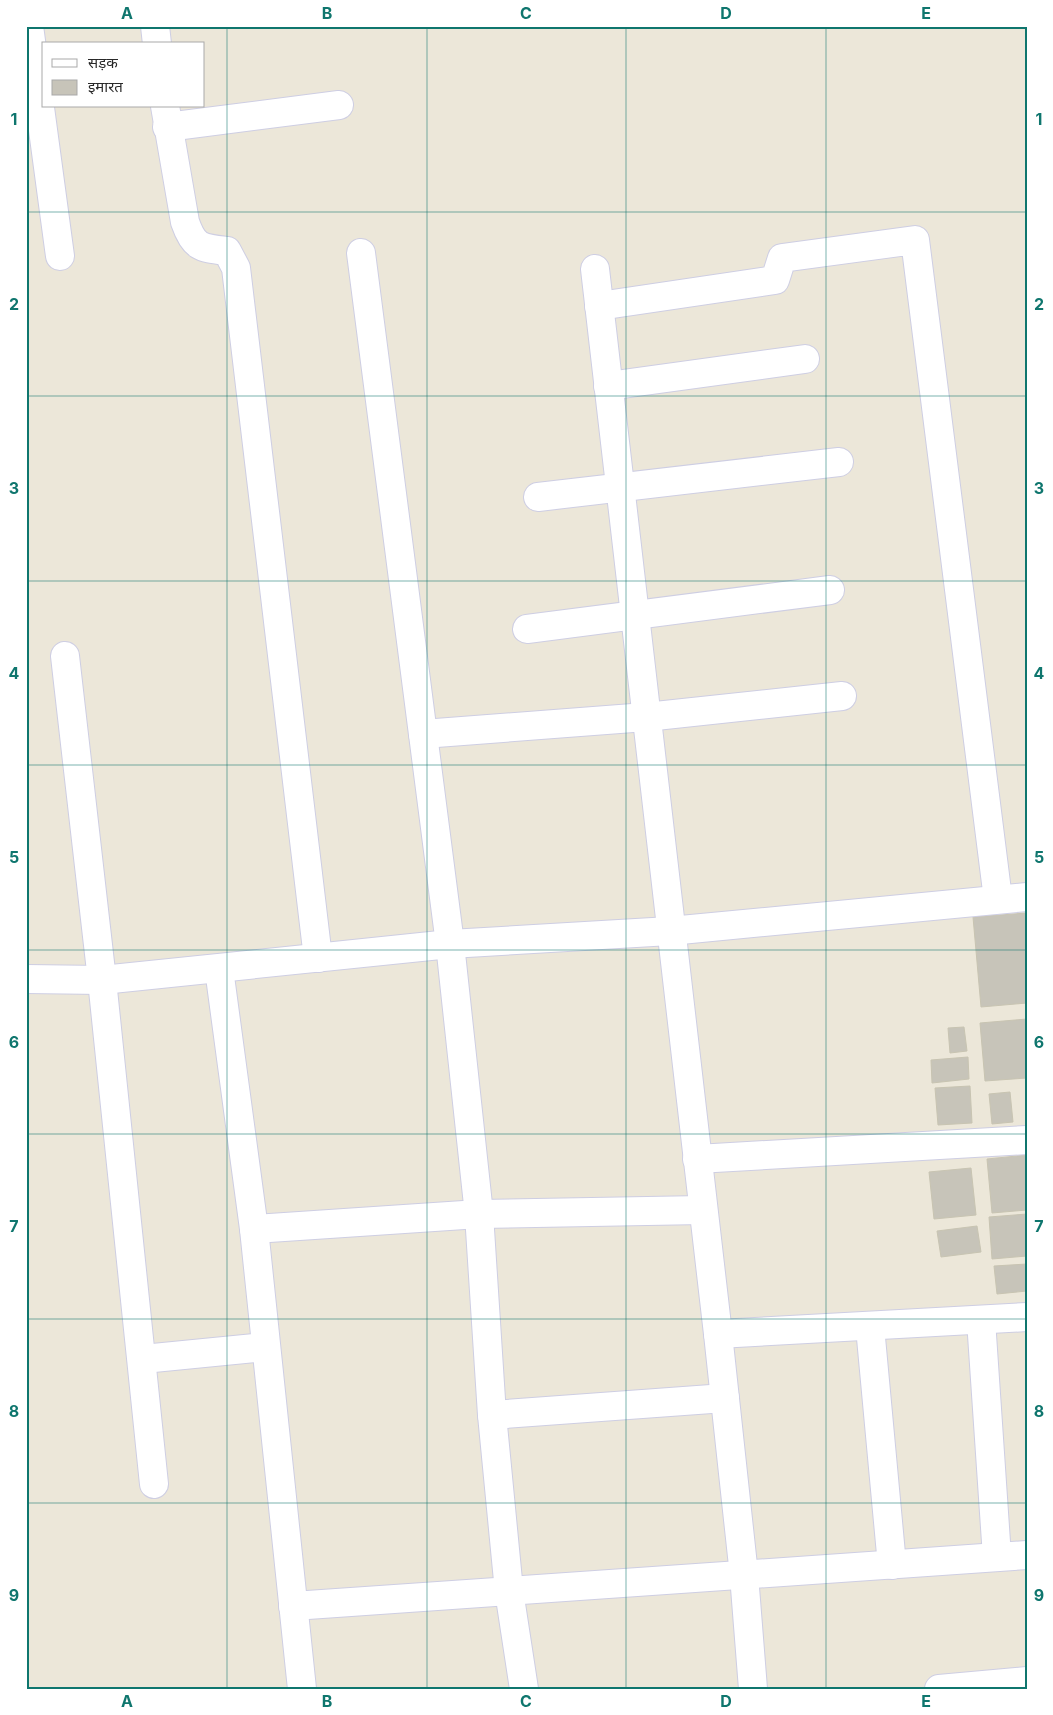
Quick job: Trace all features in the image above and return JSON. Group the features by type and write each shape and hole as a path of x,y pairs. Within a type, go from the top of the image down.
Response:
{"street":[{"path":"29,26 60,256"},
{"path":"155,26 157,42"},
{"path":"318,958 236,268 227,251 201,248 190,238 185,222 166,117 339,105"},
{"path":"599,306 775,280 782,258 915,240 998,899"},
{"path":"361,253 450,944 479,1214 492,1415 509,1591 524,1689"},
{"path":"595,269 670,932 718,1334 744,1575 753,1689"},
{"path":"608,386 805,359"},
{"path":"538,497 839,462"},
{"path":"527,629 830,590"},
{"path":"65,656 143,1359 154,1484"},
{"path":"423,734 646,717 842,696"},
{"path":"26,979 102,980 450,944 670,932 1027,897"},
{"path":"219,969 254,1229 302,1689"},
{"path":"697,1159 1027,1140"},
{"path":"254,1229 479,1214 703,1210"},
{"path":"718,1334 1027,1317"},
{"path":"982,1320 997,1557"},
{"path":"870,1327 892,1565"},
{"path":"143,1359 265,1347"},
{"path":"492,1415 725,1398"},
{"path":"294,1606 1027,1555"},
{"path":"939,1689 1027,1681"}],"building":[{"path":"1027,913 1027,1003 981,1007 973,917"},
{"path":"1027,1019 1027,1078 985,1081 980,1023"},
{"path":"964,1027 967,1051 950,1053 948,1028"},
{"path":"968,1057 969,1079 932,1083 931,1060"},
{"path":"970,1086 972,1123 938,1125 935,1088"},
{"path":"1010,1092 1013,1122 992,1124 989,1094"},
{"path":"1027,1155 1027,1210 992,1213 987,1159"},
{"path":"971,1168 976,1215 934,1219 929,1172"},
{"path":"1027,1214 1027,1256 992,1259 989,1217"},
{"path":"977,1226 981,1252 941,1257 937,1231"},
{"path":"1027,1264 1027,1291 997,1294 994,1266"}]}
